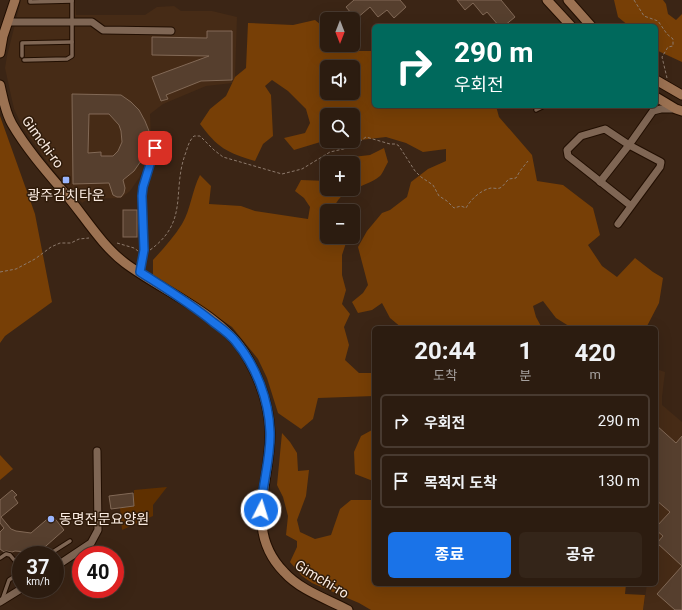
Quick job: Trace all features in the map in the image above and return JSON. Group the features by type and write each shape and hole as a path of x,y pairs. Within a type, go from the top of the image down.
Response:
{"street":[{"path":"0,53 3,36 9,22 15,0"},
{"path":"547,0 569,24"},
{"path":"568,0 589,24"},
{"path":"9,22 92,22 103,30 171,31"},
{"path":"658,81 682,95"},
{"name":"Gimchi-ro","path":"0,85 11,123 45,171 63,190 103,241 124,262 199,310 226,331 243,351 258,380 264,397 269,425 269,454 262,500 261,521 267,546 273,558 284,572 292,579 348,610"},
{"path":"658,99 679,110"},
{"path":"600,182 629,145 652,109 679,110"},
{"path":"618,224 660,167 661,162 605,130 581,136 567,150 568,156 631,206"},
{"path":"64,561 91,543 98,530 97,451"},
{"path":"1,602 12,595"}],"lane":[{"path":"30,0 30,2 72,1 72,22 72,42 72,56 67,59 23,58 22,43 72,42"},
{"path":"536,110 540,108"},
{"path":"140,272 144,253 143,187 155,148"},
{"path":"62,546 70,541"},
{"path":"0,558 6,554 12,557"},
{"path":"1,602 9,580 12,578"}],"path":[{"path":"634,0 644,16 658,21 667,34 673,39 673,46 668,47 662,57 670,88"},
{"path":"0,272 16,269 60,243 71,243 79,239 118,243 144,253 160,243 173,224 176,215 181,168 189,142 194,136 200,136 223,157 282,174 302,169 330,152 352,147 366,137 390,144 396,144 399,146 415,171 433,185 439,196 454,208 461,206 466,208 472,200 484,191 492,188 499,188 510,179 516,178 528,161"}],"shaded area":[{"name":"광주김치타운","path":"21,0 75,0 76,15 145,15 157,7 174,6 181,11 212,11 237,17 235,77 233,83 206,86 163,104 150,114 151,138 146,163 139,178 130,191 121,198 88,199 82,203 53,170 23,128 14,109 5,68"},
{"path":"614,0 663,0 666,4 668,14 676,20 682,14 682,62 658,51 658,24 627,24 618,17"},
{"path":"315,20 320,24 320,52 372,51 372,108 497,108 499,117 532,155 537,181 563,185 593,208 600,235 588,245 602,266 617,277 635,258 663,278 659,303 647,326 569,326 556,318 543,301 533,306 536,317 541,326 400,326 390,318 382,303 372,310 358,313 352,302 363,293 368,285 358,247 367,231 382,213 390,210 407,197 411,182 428,169 446,161 446,149 423,152 406,143 386,137 360,140 360,108 320,108 320,142 294,150 284,138 305,133 310,123 306,109 288,91 272,80 265,86 271,95 273,136 263,144 255,161 237,155 217,144 200,124 210,109 226,96 235,77 246,68 248,23 293,25"},
{"path":"0,116 35,214 52,302 5,336 0,343"},
{"path":"384,148 388,162 383,172 380,176 360,186 360,156 370,155"},
{"path":"200,175 211,186 209,204 241,206 255,211 308,219 310,207 304,198 295,191 301,180 320,181 320,196 342,196 336,204 320,204 320,244 346,244 342,255 342,275 346,290 342,304 350,314 344,327 349,345 345,360 359,373 372,373 372,396 318,398 313,419 301,429 278,413 267,378 258,359 232,327 153,276 153,260 182,224"},
{"path":"658,370 665,372 662,405 682,422 682,610 643,610 647,586 658,586"},
{"path":"372,430 372,481 355,474 354,452 361,436"},
{"path":"282,433 297,453 298,471 309,470 306,496 297,520 300,532 315,539 331,535 340,509 351,500 372,500 372,586 626,586 625,594 645,595 643,610 371,610 359,603 312,583 302,576 290,562 297,547 297,541 286,535 288,516 283,497 277,485"},
{"path":"0,455 13,469 0,480"},
{"path":"167,487 153,505 153,516 122,530 120,508 134,506 134,490"}],"building":[{"path":"354,0 400,0 406,7 394,18 387,10 378,17 370,7 360,16 360,12 350,12 346,7"},
{"path":"457,0 501,0 515,17 506,24 497,24 487,12 483,15 473,3 465,10"},
{"path":"207,31 232,31 232,80 201,81 166,95 168,99 161,101 152,77 209,56 152,55 152,37 207,38"},
{"path":"72,94 121,95 139,110 149,131 148,143 143,158 134,171 123,180 125,188 121,197 113,195 109,183 73,184","holes":["89,114 109,114 119,125 121,131 122,142 118,151 113,156 101,156 101,152 88,153"]},
{"path":"123,210 137,210 137,237 123,237"},
{"path":"658,427 676,443 682,436 682,566 658,544 663,536 658,532 658,525 670,512 658,502"},
{"name":"동명전문요양원","path":"12,490 17,495 14,497 18,503 1,517 11,529 31,533 52,515 64,530 46,546 12,546 12,552 4,552 0,549 0,532 4,528 0,523 0,500"},
{"path":"133,493 134,506 111,509 109,496"},
{"path":"682,566 682,610 675,610 657,594"}],"place":[{"name":"광주김치타운","path":"66,180"},
{"name":"동명전문요양원","path":"51,519"}],"route":[{"path":"155,148 143,187 144,250 140,272 199,310 226,331 236,341 252,365 264,397 270,431 269,454 261,510"}]}
